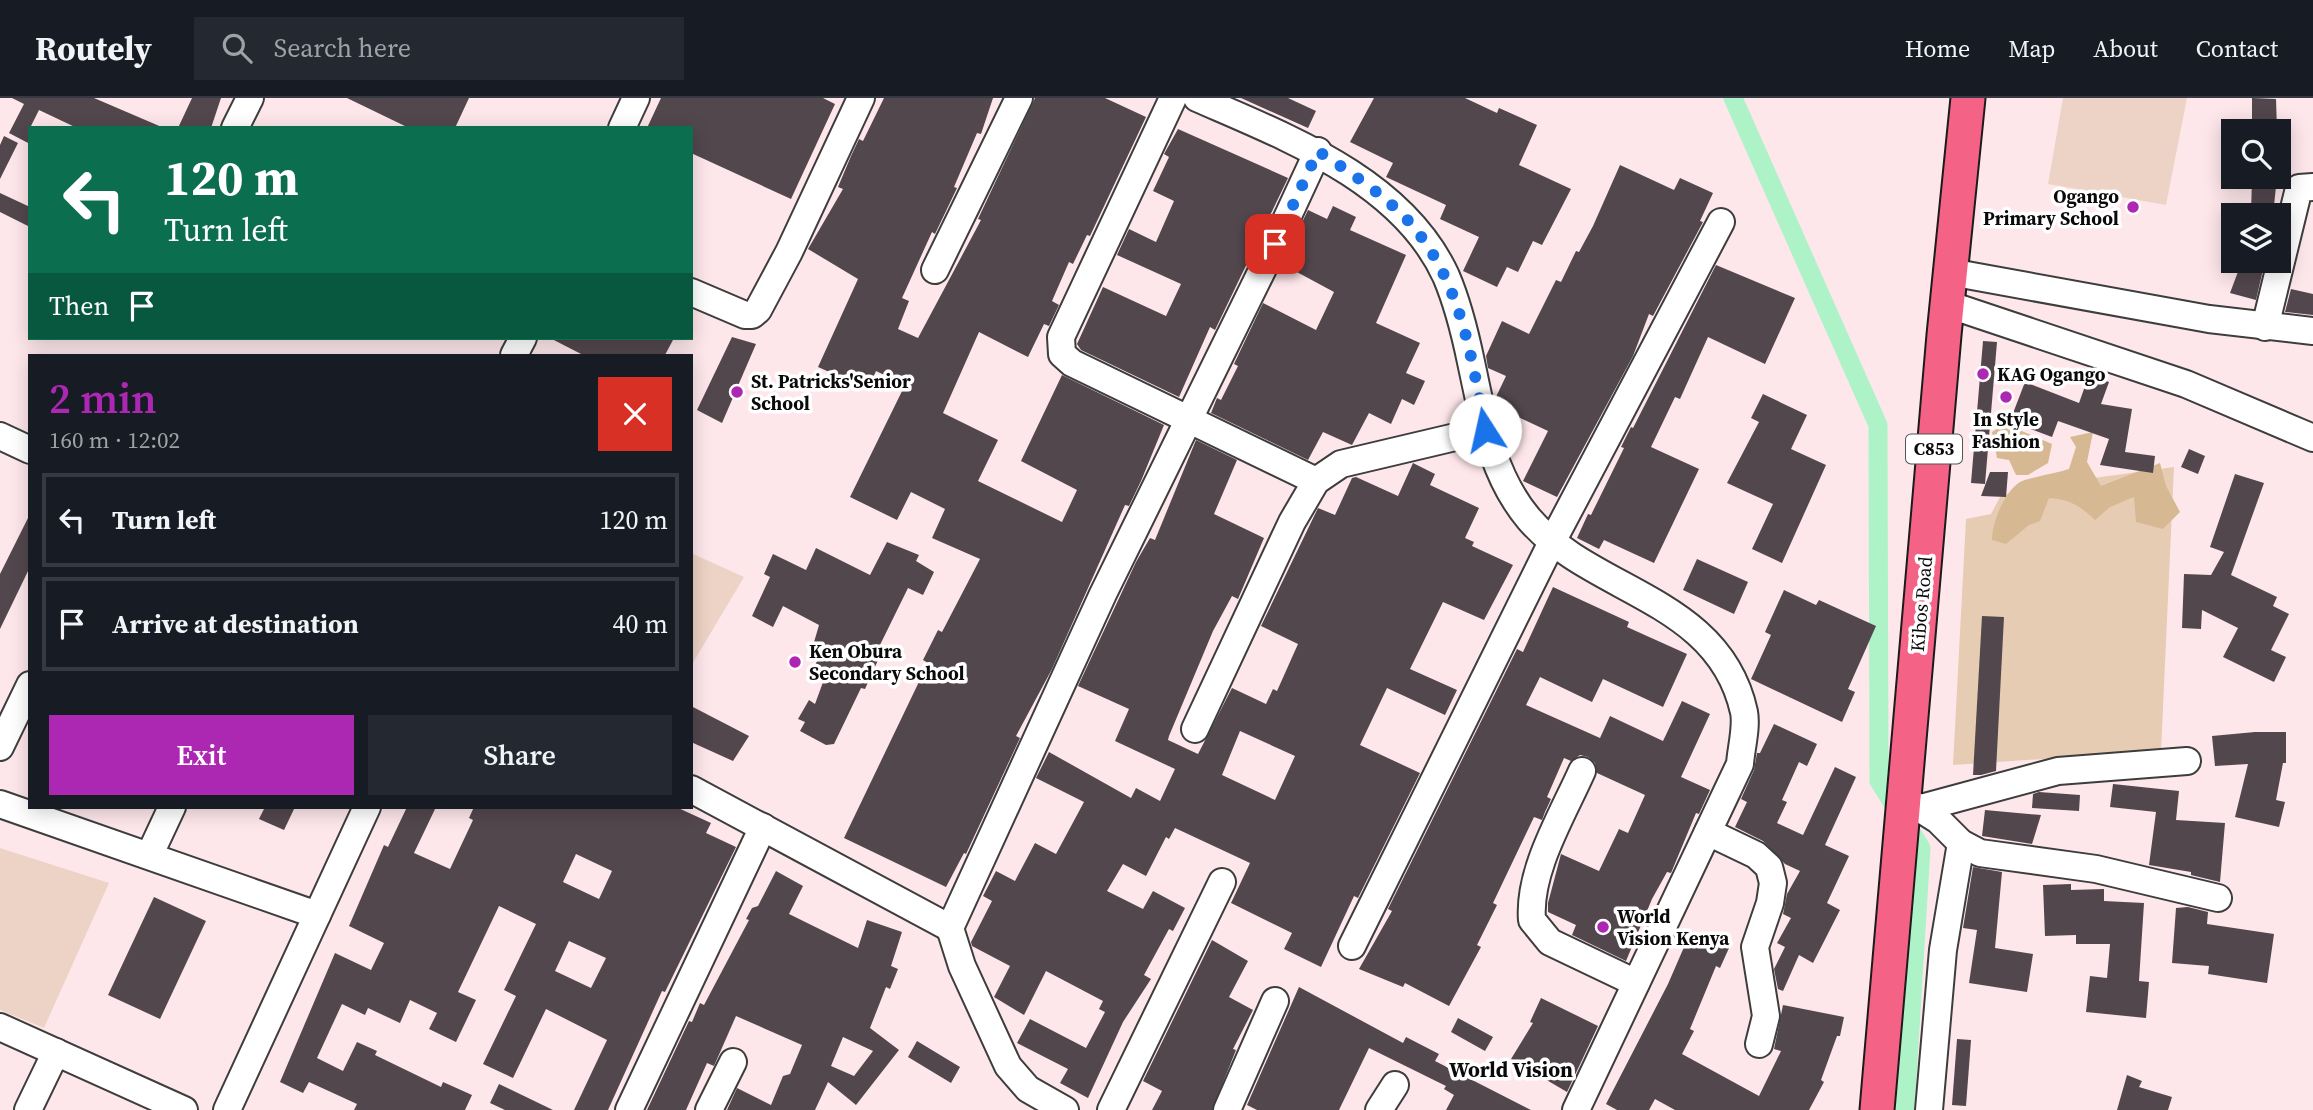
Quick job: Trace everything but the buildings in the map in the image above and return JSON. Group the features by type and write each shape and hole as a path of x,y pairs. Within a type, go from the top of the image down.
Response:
{"main road":[{"name":"Kibos Road","path":"1877,1110 1899,852 1909,802 1949,288 1968,98"}],"street":[{"path":"236,126 250,98"},
{"path":"623,126 636,98"},
{"path":"693,293 745,315 752,315 758,310 789,252 861,98"},
{"path":"935,270 1019,98"},
{"path":"1174,98 1061,337 1062,354 1072,363 1316,481"},
{"path":"1197,98 1318,151 1352,174 1411,223 1445,274 1463,321 1485,430 1505,483 1528,518 1552,542 1636,590 1695,629 1727,670 1744,713 1740,764 1576,1110"},
{"path":"1065,1110 1028,1089 1008,1066 962,966 950,928 1097,606 1318,151"},
{"path":"2264,327 2300,188 2313,187"},
{"path":"1353,946 1552,542 1721,222"},
{"path":"1949,288 2313,331"},
{"path":"1949,288 2313,438"},
{"path":"1195,729 1292,522 1316,481 1341,464 1485,430"},
{"path":"0,436 28,449"},
{"path":"0,747 28,689"},
{"path":"1909,802 2058,771 2187,761"},
{"path":"1582,771 1539,866 1533,887 1532,920 1550,942 1636,983"},
{"path":"693,790 950,928"},
{"path":"1909,802 1961,843 1980,853 2096,869 2218,898"},
{"path":"0,804 150,854 317,915"},
{"path":"150,854 171,809"},
{"path":"227,1110 366,809"},
{"path":"629,1110 763,827"},
{"path":"1708,832 1756,855 1769,867 1773,883 1770,902 1755,947 1766,1016 1759,1044"},
{"path":"1929,1110 1942,950 1961,843"},
{"path":"1111,1110 1222,882"},
{"path":"1227,1110 1275,1002"},
{"path":"0,1027 184,1110"},
{"path":"28,1110 56,1052"},
{"path":"709,1110 733,1062"},
{"path":"1379,1110 1395,1085"}],"shaded area":[{"path":"2063,98 2187,98 2166,205 2048,184"},
{"path":"2005,424 2052,444 2048,463 2028,475 2016,475 2009,460 1997,458 1992,432"},
{"path":"2093,432 2087,462 2101,486 2160,463 2166,486 2180,512 2163,529 2136,522 2134,497 2110,507 2095,520 2074,504 2049,498 2040,521 2029,525 2006,544 1992,540 2000,508 2014,487 2024,480 2069,469 2076,447 2070,437"},
{"path":"2174,467 2161,751 1953,765 1966,519 1991,514 2000,497 2022,488"},
{"path":"693,554 744,577 693,663"},
{"path":"0,848 109,883 44,1028 0,1010"}],"waterway":[{"path":"1733,98 1878,425 1879,781 1921,848 1905,1110"}],"place":[{"name":"Ogango Primary School","path":"2133,207"},
{"name":"KAG Ogango","path":"1983,374"},
{"name":"St. Patricks'Senior School","path":"737,392"},
{"name":"In Style Fashion","path":"2006,397"},
{"name":"Ken Obura Secondary School","path":"795,662"},
{"name":"World Vision Kenya","path":"1603,927"}],"district":[{"name":"World Vision","path":"1511,1070"}],"route":[{"path":"1275,244 1318,151 1352,174 1411,223 1445,274 1463,321 1485,430"}]}
